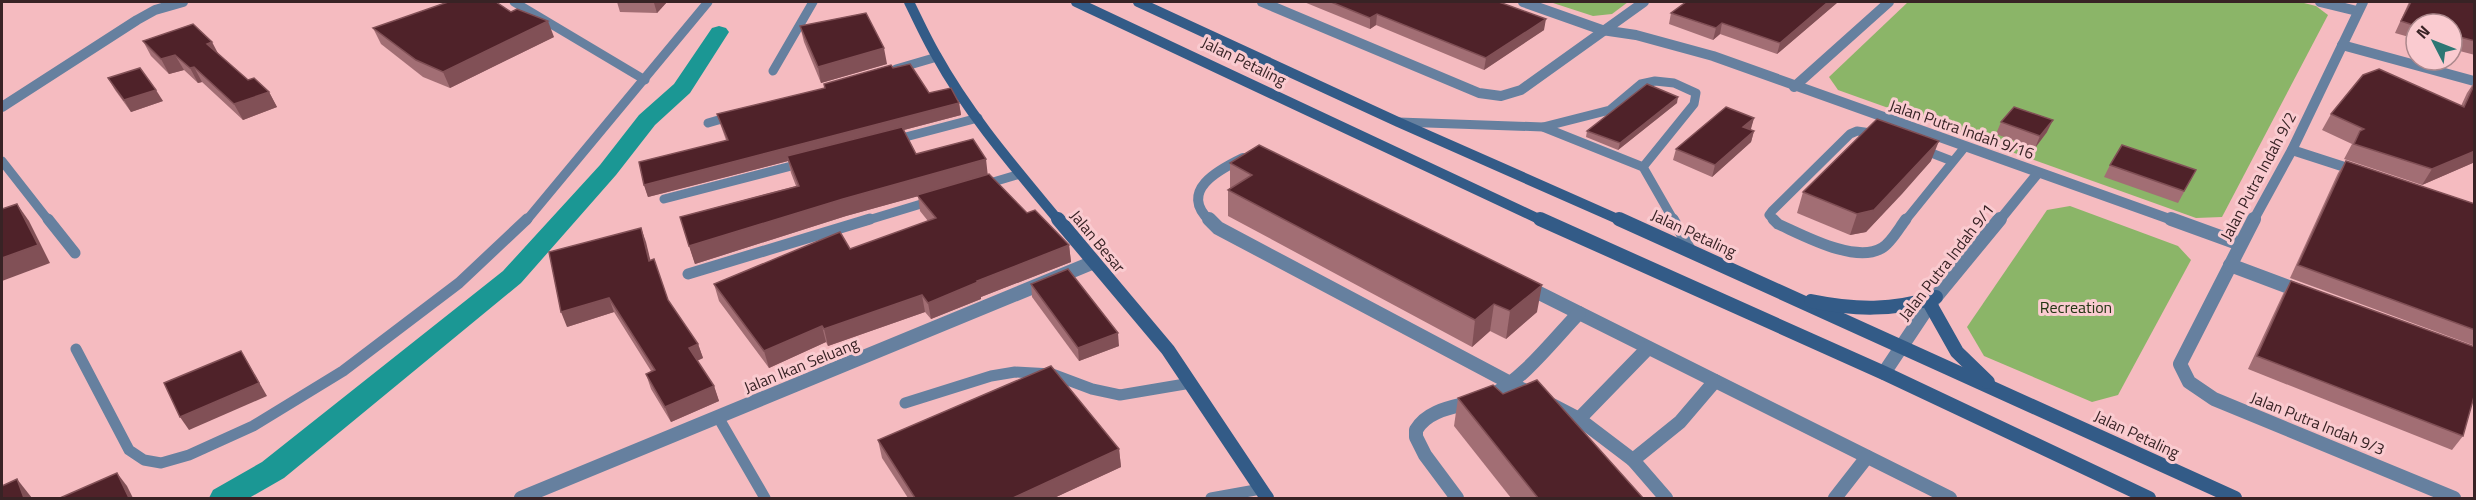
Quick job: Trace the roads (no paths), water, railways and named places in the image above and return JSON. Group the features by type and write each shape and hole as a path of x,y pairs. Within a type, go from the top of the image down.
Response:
{"main road":[{"name":"Jalan Besar","path":"909,2 936,57 978,118 1020,174 1168,350 1264,494"},
{"name":"Jalan Petaling","path":"1076,2 1494,199 1884,374 2149,498"},
{"name":"Jalan Petaling","path":"1138,2 1398,122 1691,251 2235,498"},
{"path":"1787,296 1835,306 1886,310 1933,301 1948,339 1964,361 1998,390"}],"street":[{"path":"2,107 137,20 155,10 183,2"},
{"path":"1262,2 1479,93 1501,96 1521,90 1644,2"},
{"name":"Jalan Putra Indah 9/16","path":"1523,2 1602,30 1636,35 1681,47 2240,244"},
{"path":"1794,87 1889,2"},
{"path":"2320,2 2360,6"},
{"name":"Jalan Putra Indah 9/2","path":"2180,364 2240,244 2292,150 2360,6"},
{"path":"2342,45 2475,81"},
{"path":"2292,150 2372,176"},
{"path":"1255,156 1237,160 1205,179 1198,197 1199,209 1206,219 1218,228 1579,419 1633,460 1666,498"},
{"name":"Jalan Putra Indah 9/1","path":"1884,374 1933,301 2038,173"},
{"name":"Jalan Ikan Seluang","path":"521,498 1094,262"},
{"path":"2230,265 2319,298"},
{"path":"1518,283 1950,498"},
{"path":"1457,498 1421,450 1415,438 1416,427 1424,418 1492,395 1509,383 1579,313"},
{"path":"1579,419 1648,348"},
{"name":"Jalan Putra Indah 9/3","path":"2180,364 2189,382 2214,399 2454,498"},
{"path":"1633,460 1680,422 1715,381"},
{"path":"1835,498 1867,457"}],"lane":[{"path":"514,2 645,80"},
{"path":"76,350 129,450 144,460 161,463 189,455 253,426 343,371 459,283 493,249 521,227 708,2"},
{"path":"773,71 813,2"},
{"path":"891,70 936,57"},
{"path":"1398,122 1543,127 1610,110 1641,84 1655,81 1674,84 1696,93 1694,104 1643,167"},
{"path":"708,123 742,113"},
{"path":"888,141 978,118"},
{"path":"1543,127 1643,167 1691,251"},
{"path":"1889,137 1863,131 1850,134 1772,211 1769,215 1771,219 1778,224 1844,250 1874,253 1883,248 1964,148"},
{"path":"1913,147 1952,161"},
{"path":"2,161 75,253"},
{"path":"664,199 810,161"},
{"path":"974,188 1020,174"},
{"path":"688,274 940,198"},
{"path":"905,403 991,376 1015,372 1052,374 1092,389 1120,395 1191,383"},
{"path":"718,417 765,498"},
{"path":"1211,498 1264,494"}],"waterway":[{"path":"224,498 273,470 512,277 608,170 647,120 682,88 719,32"}],"park label":[{"name":"Recreation","path":"2076,307"}]}
